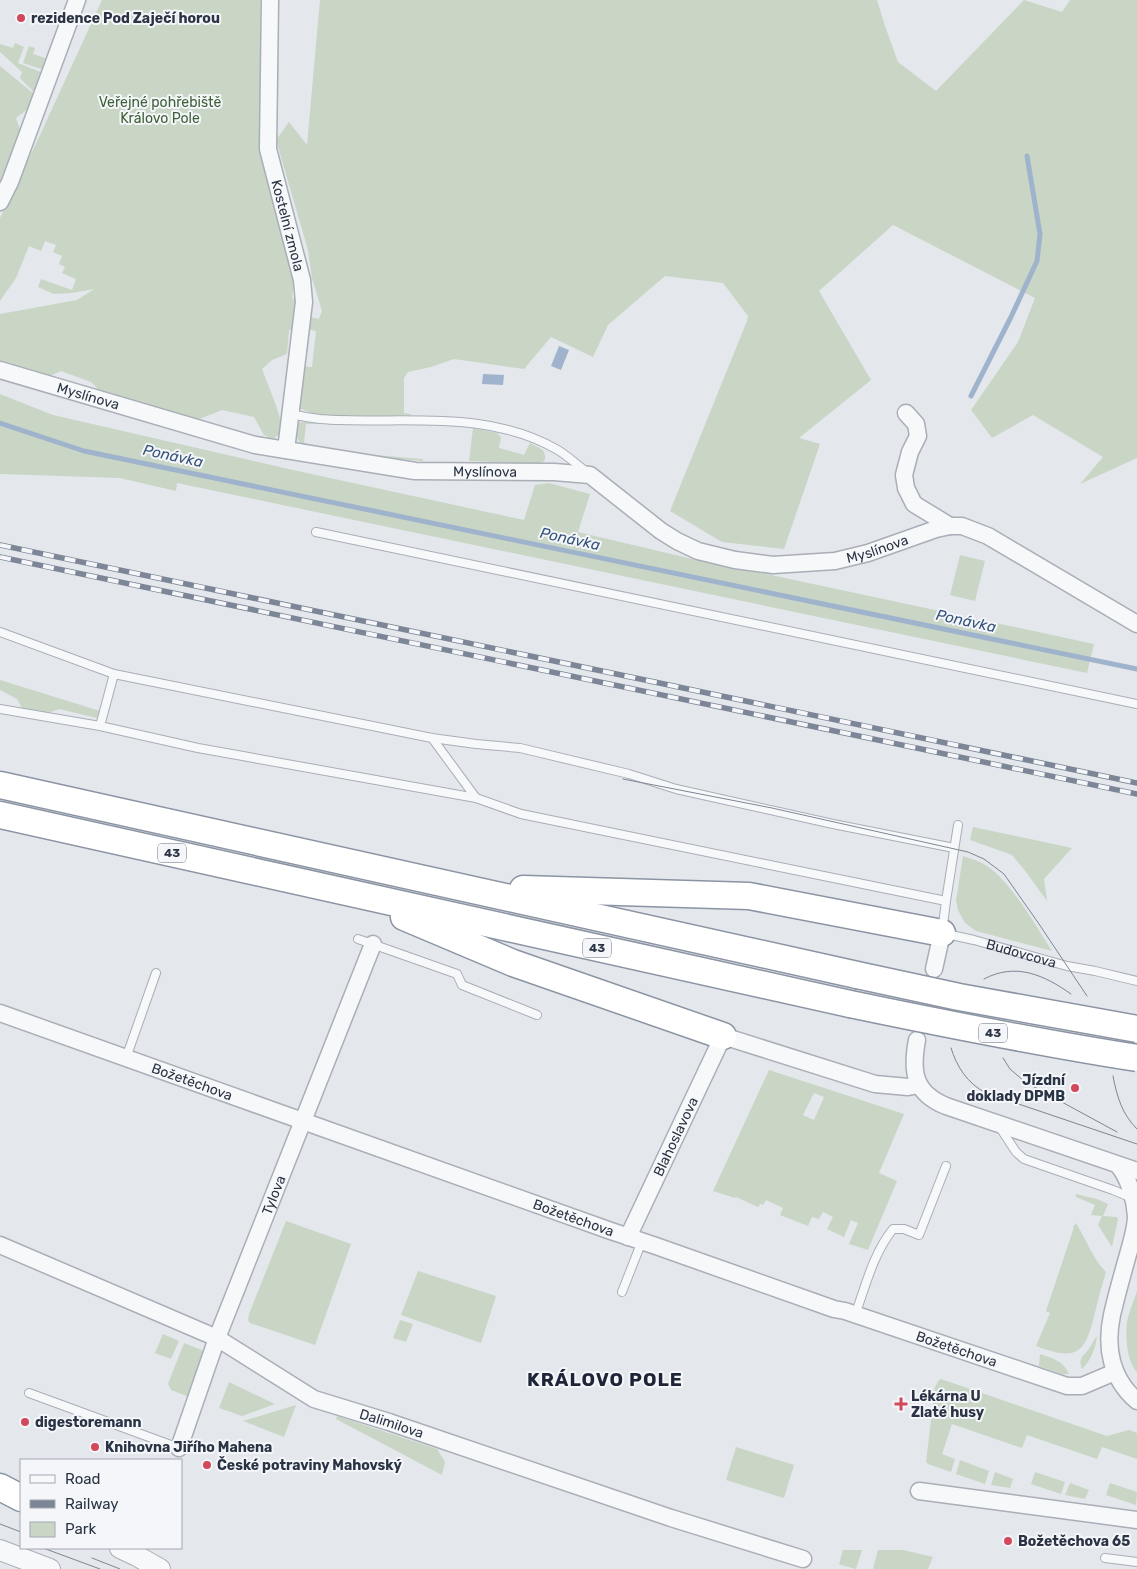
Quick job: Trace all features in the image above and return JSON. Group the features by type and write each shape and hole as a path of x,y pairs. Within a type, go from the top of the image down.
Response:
{"highway":[{"name":"43","path":"0,785 959,998 1137,1028"},
{"name":"43","path":"0,815 850,1004 1073,1048 1137,1058"},
{"path":"461,888 749,896 942,933"},
{"path":"344,891 513,963 723,1036"},
{"path":"0,1487 20,1497"}],"street":[{"path":"0,202 10,182 76,0"},
{"name":"Kostelní zmola","path":"270,0 268,148 302,280 304,302 286,450"},
{"name":"Myslínova","path":"0,370 255,445 415,471 554,472 590,475 661,531 677,541 698,551 735,560 773,565 835,561 868,554 936,529 962,526 988,536 1137,624"},
{"path":"906,413 916,424 918,436"},
{"name":"Myslínova","path":"929,422 918,436 910,452 904,475 906,488 914,504 950,526"},
{"path":"934,969 942,933"},
{"name":"Tylova","path":"179,1448 216,1338 303,1121 365,942"},
{"name":"Božetěchova","path":"0,1013 834,1309 1067,1386 1082,1386 1115,1372"},
{"path":"723,1036 875,1084 908,1087 919,1085"},
{"name":"Blahoslavova","path":"635,1239 723,1036"},
{"path":"918,1040 914,1065 919,1085 924,1093 938,1103 1137,1171"},
{"path":"1118,1165 1128,1183 1136,1217 1132,1250 1109,1327 1109,1349 1115,1372 1125,1389 1137,1401"},
{"name":"Dalimilova","path":"0,1245 216,1338 314,1399 389,1422 671,1518 803,1559"},
{"path":"919,1491 1137,1520"},
{"path":"0,1502 20,1509"},
{"path":"122,1549 160,1569"},
{"path":"0,1550 50,1569"}],"lane":[{"path":"290,414 319,419 425,420 494,426 557,449 590,475"},
{"path":"316,532 1137,704"},
{"path":"0,632 114,674 432,738 520,748 628,774 676,789 833,824 954,848"},
{"path":"100,726 114,674"},
{"path":"1,708 100,726 198,748 476,798 521,814 946,901"},
{"path":"432,738 476,798"},
{"path":"942,933 958,825"},
{"name":"Budovcova","path":"942,933 1067,966 1137,981"},
{"path":"365,942 458,974 462,985 537,1015"},
{"path":"126,1058 156,973"},
{"path":"998,1124 1016,1152 1024,1159 1133,1198"},
{"path":"856,1315 877,1254 886,1238 893,1230 898,1229 904,1229 919,1235 946,1166"},
{"path":"622,1292 635,1239"},
{"path":"29,1393 179,1448"},
{"path":"1105,1558 1137,1562"}],"green space":[{"name":"Veřejné pohřebiště Královo Pole","path":"102,0 260,0 262,49 259,147 279,217 294,283 292,298 298,300 294,330 289,330 287,354 272,360 262,369 278,411 281,427 280,435 272,439 264,435 254,417 222,410 197,420 101,392 91,382 61,371 47,377 0,364 0,314 77,300 94,289 54,294 38,287 41,279 72,290 76,279 62,273 65,267 59,264 62,256 53,252 56,245 45,241 41,251 29,246 16,278 0,301 0,218"},
{"path":"320,0 877,0 898,62 936,91 1024,0 1062,12 1070,0 1137,0 1137,458 1080,484 1103,457 1033,415 992,438 971,410 1018,342 1035,298 893,225 819,291 871,380 799,438 820,444 784,549 722,542 670,511 747,321 748,316 723,283 665,276 608,325 593,357 551,337 524,369 454,359 408,372 404,378 404,413 411,415 371,417 329,416 314,414 296,407 302,366 312,367 316,331 307,329 310,317 319,319 322,311 312,278 308,250 276,140 289,122 307,145"},
{"path":"15,43 24,47 18,63 43,73 35,93 20,78 22,72 0,52 0,44 13,48"},
{"path":"29,46 35,48 33,54 48,59 44,70 23,63"},
{"path":"0,66 34,94 29,108 16,118 19,127 22,129 0,184"},
{"path":"0,394 53,415 524,520 535,485 549,483 590,494 578,532 722,566 1094,644 1087,673 177,483 176,491 120,478 0,474"},
{"path":"295,422 402,423 405,424 306,424 304,443 349,453 423,459 423,461 349,455 303,446 296,435"},
{"path":"473,428 497,433 501,437 499,448 524,455 530,443 543,450 545,460 539,464 469,461"},
{"path":"960,555 985,561 975,601 950,595"},
{"path":"0,680 100,711 100,715 97,718 59,709 48,713 22,708 17,699 0,690"},
{"path":"973,827 1072,848 1044,879 1047,901 1012,855 970,840"},
{"path":"963,856 982,863 992,869 1002,879 1020,902 1052,951 976,931 965,923 958,910 956,901"},
{"path":"769,1070 904,1114 879,1173 897,1181 868,1250 849,1244 858,1223 851,1220 844,1237 827,1229 833,1217 823,1212 819,1219 812,1217 808,1226 780,1215 783,1208 766,1200 763,1205 760,1204 758,1207 736,1197 713,1191","holes":["814,1093 824,1097 814,1120 803,1115"]},
{"path":"1076,1194 1108,1204 1103,1216 1117,1217 1112,1247 1098,1225 1102,1216 1091,1215 1095,1205 1076,1197"},
{"path":"286,1221 351,1244 315,1345 250,1323 248,1320"},
{"path":"1076,1223 1093,1255 1106,1272 1091,1327 1083,1345 1078,1350 1062,1353 1036,1346 1050,1313 1046,1311 1073,1227"},
{"path":"418,1271 496,1296 481,1343 401,1315"},
{"path":"1137,1291 1137,1372 1129,1355 1126,1328"},
{"path":"400,1320 413,1324 406,1342 393,1338"},
{"path":"163,1334 179,1341 171,1359 155,1353"},
{"path":"1097,1337 1092,1355 1082,1369 1081,1358"},
{"path":"184,1343 204,1351 189,1397 171,1390 168,1384"},
{"path":"1040,1354 1061,1363 1069,1374 1062,1374 1039,1366"},
{"path":"941,1379 1107,1436 1129,1430 1137,1433 1137,1459 1102,1447 1097,1459 1027,1435 1022,1448 952,1424 942,1454 955,1459 951,1472 928,1464 926,1462 935,1387"},
{"path":"229,1382 275,1404 242,1416 219,1408"},
{"path":"296,1405 284,1437 243,1421"},
{"path":"337,1416 437,1449 445,1462 442,1475 336,1419"},
{"path":"736,1447 794,1465 784,1498 726,1480"},
{"path":"960,1460 989,1471 985,1484 956,1474"},
{"path":"995,1472 1013,1479 1010,1488 991,1485"},
{"path":"1035,1472 1065,1482 1061,1494 1031,1484"},
{"path":"1070,1483 1089,1490 1085,1499 1065,1495"},
{"path":"1110,1483 1137,1492 1136,1505 1106,1495"},
{"path":"843,1550 862,1550 856,1569 839,1564"},
{"path":"878,1550 903,1550 933,1557 928,1569 873,1569"}],"water":[{"path":"559,346 569,350 561,370 551,366"},
{"path":"483,374 504,375 503,385 482,384"}],"waterway":[{"path":"971,396 1037,261 1040,234 1027,156"},
{"name":"Ponávka","path":"0,423 84,451 1137,669"}],"tram line":[{"path":"623,779 772,808 968,852 984,859 1004,874 1087,996"},
{"path":"984,979 996,974 1018,971 1040,976 1071,994"},
{"path":"951,1048 956,1062 964,1074 973,1084 986,1093 1137,1144"},
{"path":"1003,1058 1010,1069 1025,1082 1117,1132"},
{"path":"1113,1076 1121,1105 1127,1117 1137,1129"},
{"path":"0,1524 20,1532"},
{"path":"46,1549 100,1569"},
{"path":"92,1558 120,1569"}],"railway":[{"path":"0,545 1137,783"},
{"path":"0,557 1137,794"}],"place":[{"name":"rezidence Pod Zaječí horou","path":"21,18"},
{"name":"Jízdní doklady DPMB","path":"1075,1088"},
{"name":"Lékárna U Zlaté husy","path":"901,1404"},
{"name":"digestoremann","path":"25,1422"},
{"name":"Knihovna Jiřího Mahena","path":"95,1447"},
{"name":"České potraviny Mahovský","path":"207,1465"},
{"name":"Božetěchova 65","path":"1008,1541"}],"district":[{"name":"KRÁLOVO POLE","path":"605,1379"}]}
